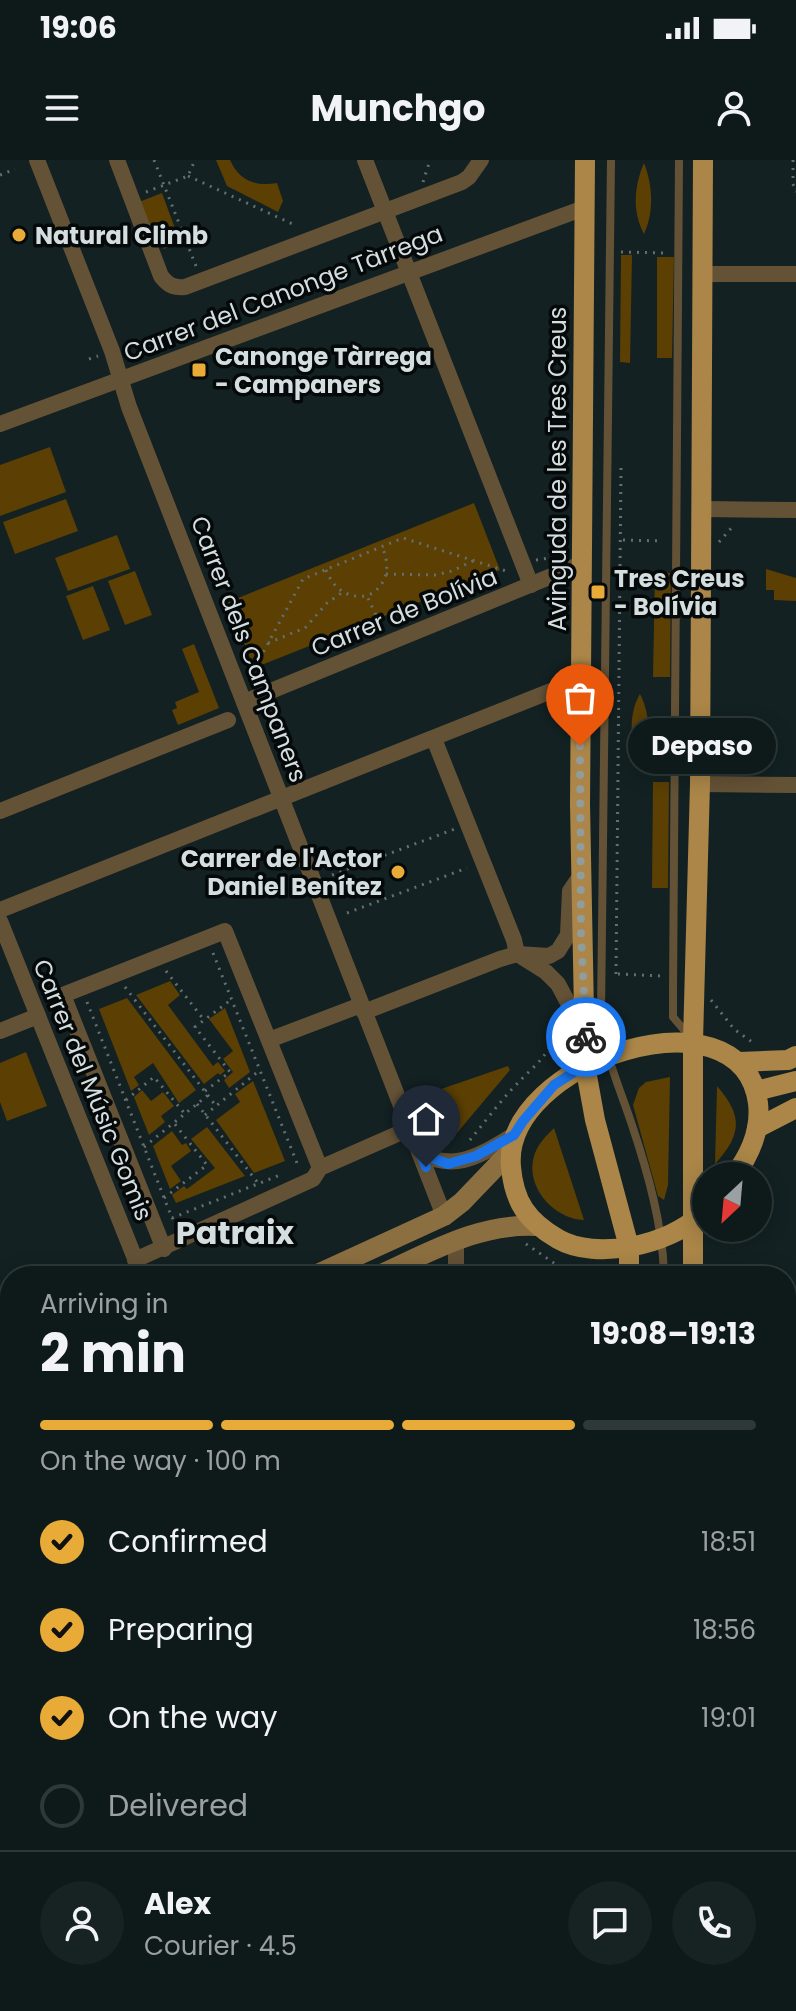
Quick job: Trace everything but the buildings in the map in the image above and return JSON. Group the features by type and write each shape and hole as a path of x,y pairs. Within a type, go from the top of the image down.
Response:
{"main road":[{"name":"Avinguda de les Tres Creus","path":"585,160 581,564 581,875 585,1065 595,1120 629,1247 629,1266"},
{"path":"697,1162 693,1041 700,784 703,160"},
{"path":"335,1266 444,1216 462,1202 512,1144 523,1121 554,1085 607,1055 653,1045 693,1041 739,1062 749,1074 759,1110 757,1128 744,1162"},
{"path":"739,1062 788,1060 796,1056"},
{"path":"756,1091 796,1081"},
{"path":"757,1128 796,1108"},
{"path":"512,1144 513,1185 525,1214 536,1226 568,1245 587,1250 629,1247 661,1238 692,1220"},
{"path":"400,1266 493,1228 536,1226"},
{"path":"694,1266 696,1242"}],"street":[{"name":"Carrer dels Campaners","path":"37,160 112,351 129,407 444,1216"},
{"path":"117,160 161,276 168,285 176,288 462,182 481,160"},
{"path":"365,160 531,585"},
{"name":"Carrer del Canonge Tàrrega","path":"0,424 584,208"},
{"path":"703,274 796,274"},
{"path":"701,509 796,510"},
{"name":"Carrer de Bolívia","path":"244,702 581,564"},
{"path":"0,910 551,691 581,689"},
{"path":"0,811 228,720"},
{"path":"434,739 517,954 546,972 558,984 586,1037"},
{"path":"700,784 796,785"},
{"path":"269,1040 517,954 549,956 565,944 570,891 581,875"},
{"name":"Carrer del Músic Gomis","path":"0,921 137,1266"},
{"path":"164,1249 63,995 225,931 320,1168"},
{"path":"0,1031 38,1016"},
{"path":"141,1266 164,1249 313,1179 320,1168 411,1128"},
{"path":"420,1153 448,1164 512,1144"},
{"path":"456,1242 456,1266"}],"lane":[{"name":"Avinguda de les Tres Creus","path":"611,160 601,1013 607,1055 633,1128 661,1238 663,1266"},
{"path":"679,160 672,981 673,1017 693,1041"}],"path":[{"path":"154,160 201,281"},
{"path":"188,176 195,160"},
{"path":"793,160 796,192"},
{"path":"0,175 15,169"},
{"path":"132,198 188,176 318,236"},
{"path":"621,466 614,974 668,976"},
{"path":"252,673 303,579 403,538 506,571"},
{"path":"326,570 330,581 343,592 356,597 367,596 380,588 386,574 388,565 382,547"},
{"path":"386,574 436,575 473,561"},
{"path":"268,643 305,628 327,603 343,592"},
{"path":"367,596 379,622"},
{"path":"332,875 455,829"},
{"path":"347,913 470,866"},
{"path":"201,957 213,953 299,1167"},
{"path":"177,967 166,971 204,1020"},
{"path":"125,987 216,1106"},
{"path":"99,998 86,1003 172,1218 285,1173"},
{"path":"144,1147 197,1104 230,1072 195,1027 232,999"},
{"path":"714,1003 734,1029 756,1044"},
{"path":"470,1140 514,1087 545,1058 558,1020"},
{"path":"205,1115 260,1070"},
{"path":"125,1100 154,1077 185,1114"},
{"path":"197,1104 258,1183"},
{"path":"164,1198 207,1165 174,1123"},
{"path":"519,1240 558,1266"},
{"path":"549,1260 549,1266"}],"shaded area":[{"path":"216,160 230,160 238,173 255,183 277,183 283,201 278,212 227,186"},
{"path":"644,163 651,199 644,234 636,199"},
{"path":"162,193 180,242 164,249 162,246 157,248 139,202"},
{"path":"621,255 632,255 630,363 620,362"},
{"path":"657,257 674,257 672,358 657,358"},
{"path":"50,447 66,492 0,516 0,465"},
{"path":"66,499 78,531 15,554 3,522"},
{"path":"474,503 500,570 254,668 228,602"},
{"path":"117,535 130,569 68,591 55,558"},
{"path":"766,569 796,578 796,601 774,600 774,590 766,590"},
{"path":"135,571 152,615 125,625 108,581"},
{"path":"655,572 671,573 670,677 653,677"},
{"path":"93,586 110,630 83,640 66,596"},
{"path":"194,644 219,708 178,725 172,710 177,708 175,702 199,692 182,649"},
{"path":"640,694 648,729 646,747 639,763 632,728"},
{"path":"653,782 669,782 668,888 652,888"},
{"path":"170,981 180,995 168,1005 213,1066 218,1062 225,1071 204,1084 136,995"},
{"path":"127,998 196,1090 179,1103 153,1063 134,1077 139,1085 131,1091 99,1009"},
{"path":"225,1008 250,1072 229,1088 224,1080 233,1072 223,1059 233,1051 209,1019"},
{"path":"26,1052 47,1106 7,1121 0,1102 0,1063"},
{"path":"508,1066 510,1070 451,1140 435,1139 418,1097"},
{"path":"670,1077 668,1185 664,1200 658,1196 633,1105 639,1088 646,1082"},
{"path":"253,1081 285,1161 254,1173 216,1120 240,1102 235,1094"},
{"path":"717,1086 731,1107 736,1125 730,1143 715,1162"},
{"path":"142,1090 151,1101 163,1092 174,1106 161,1116 165,1122 149,1135 134,1097"},
{"path":"207,1127 245,1176 176,1203 172,1195 184,1186 187,1189 215,1168 191,1139"},
{"path":"554,1128 584,1220 562,1214 552,1207 543,1198 533,1177 535,1153"},
{"path":"172,1131 191,1151 171,1166 181,1181 170,1189 153,1146"}],"way so far":[{"path":"580,746 581,934 586,1037"}],"place":[{"name":"Natural Climb","path":"19,235"},
{"name":"Canonge Tàrrega - Campaners","path":"199,370"},
{"name":"Tres Creus - Bolívia","path":"598,592"},
{"name":"Depaso","path":"580,746"},
{"name":"Carrer de l'Actor Daniel Benítez","path":"398,872"}],"district":[{"name":"Patraix","path":"235,1232"}],"route":[{"path":"426,1167 420,1153 448,1164 476,1156 514,1135 554,1085 585,1065 586,1037"}]}
